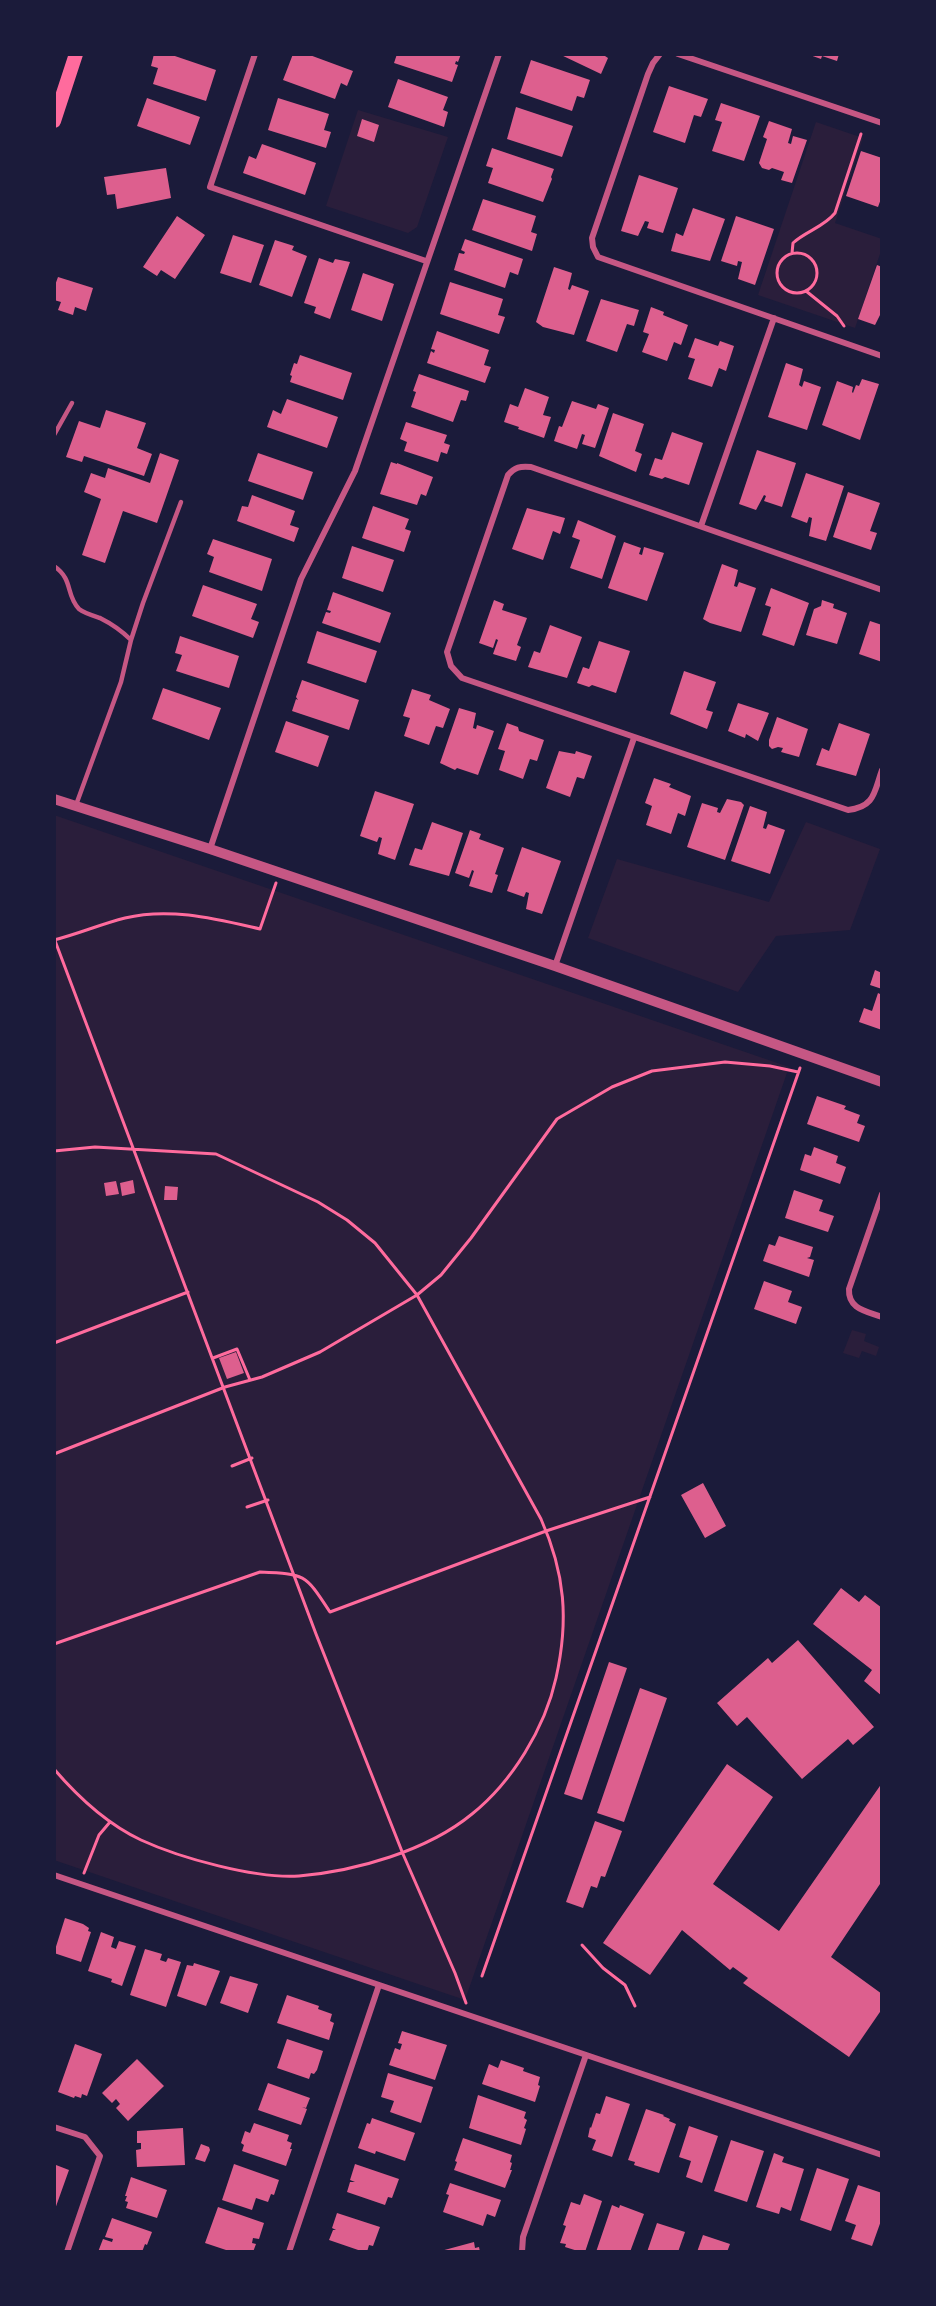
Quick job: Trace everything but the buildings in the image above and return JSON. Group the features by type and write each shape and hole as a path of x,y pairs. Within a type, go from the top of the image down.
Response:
{"main road":[{"path":"54,121 76,54"}],"street":[{"path":"255,54 210,187 426,261"},
{"path":"210,849 301,579 355,471 499,54"},
{"path":"660,54 648,74 592,238 593,247 598,256 882,356"},
{"path":"678,54 882,123"},
{"path":"701,526 774,318"},
{"path":"882,590 523,466 513,469 504,484 447,652 451,666 462,678 848,810 862,808 872,799 882,770"},
{"path":"555,966 634,738"},
{"path":"54,799 210,849 555,966 882,1082"},
{"path":"882,1194 849,1289 850,1302 858,1308 882,1317"},
{"path":"54,1875 882,2155"},
{"path":"289,2252 379,1985"},
{"path":"522,2252 523,2237 586,2055"},
{"path":"54,2127 85,2137 99,2156 68,2252"}],"lane":[{"path":"54,435 72,402"},
{"path":"76,806 121,682 130,640 181,502"},
{"path":"54,566 63,572 69,584 70,594 80,610 121,630 130,640"}],"path":[{"path":"792,253 793,243 830,219 835,213 861,134"},
{"path":"792,253 808,255 817,266 817,280 806,291 795,293 788,291 779,282 777,276 779,263 792,253"},
{"path":"806,291 837,316 844,326"},
{"path":"280,873 260,929 216,919 176,914 129,917 54,940 294,1573 403,1854 455,1973 471,2016"},
{"path":"482,1976 805,1055"},
{"path":"54,1454 320,1352 417,1295 441,1275 471,1238 557,1119 612,1087 652,1071 725,1062 770,1065 798,1072"},
{"path":"54,1151 95,1147 216,1154 318,1202 347,1220 375,1243 417,1295 546,1531 555,1556 564,1598 563,1646 553,1692 538,1730 511,1774 472,1815 403,1854 298,1876 227,1868 174,1853 140,1839 111,1822 72,1790 54,1769"},
{"path":"54,1343 188,1292"},
{"path":"213,1358 237,1349 250,1380"},
{"path":"232,1466 252,1458"},
{"path":"54,1644 260,1572 294,1573 311,1583 330,1612 546,1531 650,1497"},
{"path":"247,1508 267,1500"},
{"path":"80,1884 99,1835 111,1822"},
{"path":"582,1945 603,1968 625,1985 635,2006"}],"shaded area":[{"path":"358,110 448,137 417,227 408,233 326,206"},
{"path":"816,122 863,138 835,223 882,239 882,248 855,328 758,295"},
{"path":"54,815 789,1067 465,2000 54,1860"},
{"path":"806,822 880,849 850,930 776,936 738,992 588,938 617,859 769,902"},
{"path":"852,1330 866,1334 864,1341 879,1347 876,1356 862,1351 859,1358 843,1353"}]}
